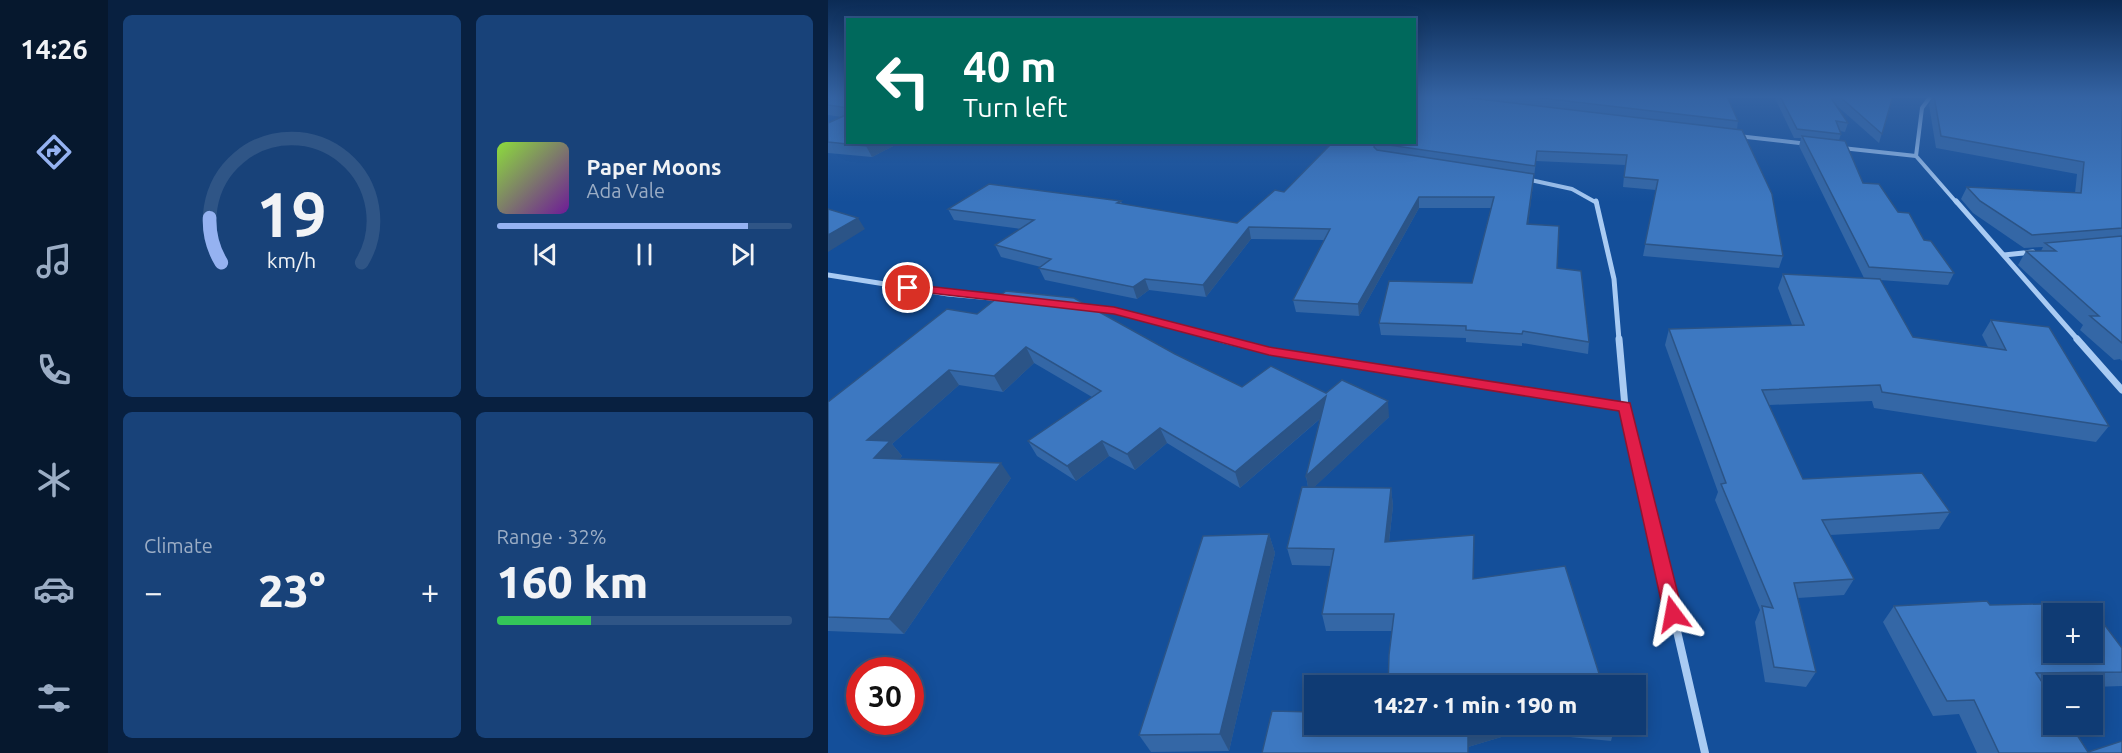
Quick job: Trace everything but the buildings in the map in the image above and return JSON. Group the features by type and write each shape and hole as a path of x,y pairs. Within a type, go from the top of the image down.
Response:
{"street":[{"path":"1916,156 1919,131"},
{"path":"1733,135 1813,144"},
{"path":"1836,147 1916,156 2122,390"},
{"path":"1516,178 1563,185 1583,191 1597,202 1614,279 1625,407 1705,753"},
{"path":"2004,255 2039,252"},
{"path":"828,275 948,294 1007,300"},
{"path":"1078,307 1114,311 1269,351 1625,407"}],"route":[{"path":"908,288 1114,311 1269,351 1625,407 1673,614"}]}
